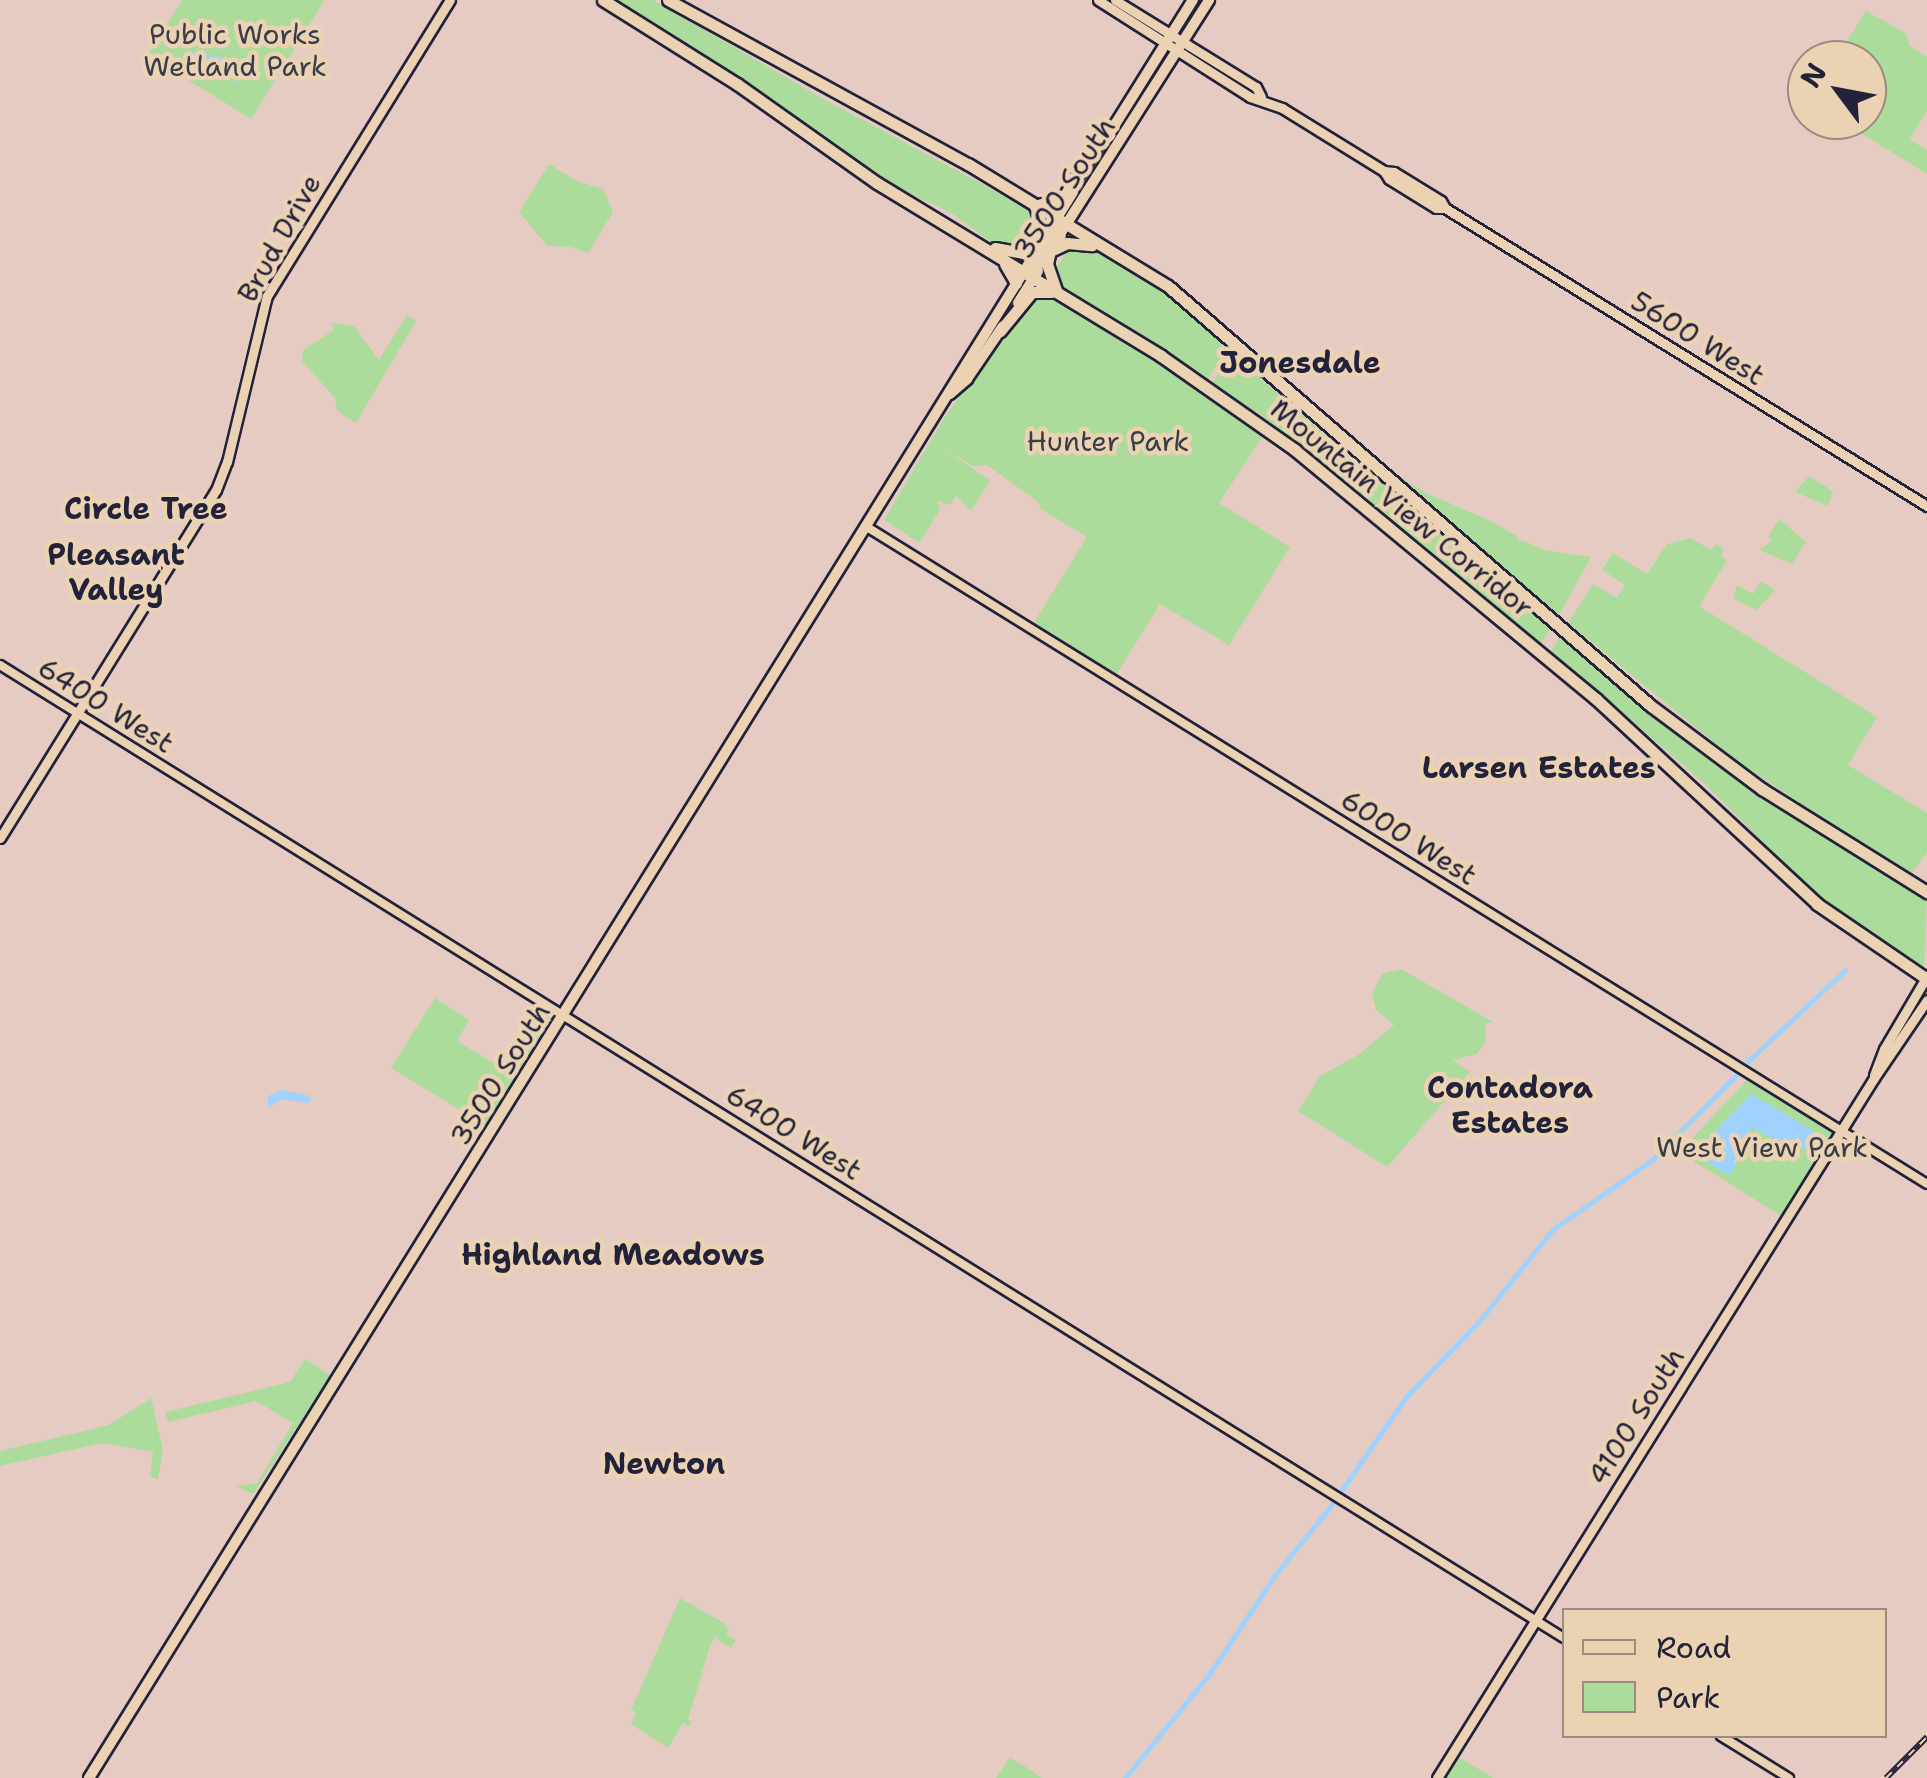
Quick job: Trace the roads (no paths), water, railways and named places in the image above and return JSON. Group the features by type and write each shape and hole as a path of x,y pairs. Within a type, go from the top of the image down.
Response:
{"highway":[{"name":"Mountain View Corridor","path":"604,0 737,84 922,210 1152,276 1168,286 1224,330 1651,706 1762,788 1921,889"},
{"name":"Mountain View Corridor","path":"668,0 968,164 1033,204 1058,292 1222,398 1383,519 1692,783 1804,894 1927,978"},
{"path":"968,164 1052,206 1061,202 1097,145 1109,135"},
{"path":"900,198 1006,265 1016,283"},
{"path":"1033,204 1042,218 1049,277 1058,292"},
{"path":"922,210 944,217 1002,252 1022,254 1047,246 1081,227 1152,271 1168,286"},
{"path":"1047,246 1087,243 1152,276"},
{"path":"1000,331 1030,293 1040,289 1120,330"}],"main road":[{"name":"Brud Drive","path":"0,838 198,520 225,470 267,296 450,0"},
{"name":"5600 West","path":"1098,0 1180,47 1250,97 1261,97 1384,171 1394,172 1440,201 1444,208 1927,506"},
{"name":"5600 West","path":"1115,0 1168,40"},
{"name":"3500 South","path":"950,394 958,392 1000,331 1109,135 1193,0"},
{"name":"3500 South","path":"89,1778 1016,283 1047,246 1210,0"},
{"name":"4100 South","path":"1874,1078 1884,1049 1927,978"},
{"name":"4100 South","path":"1437,1778 1841,1130 1927,1000"}],"street":[{"name":"6000 West","path":"867,527 1927,1184"},
{"name":"6400 West","path":"0,665 1562,1637"},
{"path":"1724,1738 1789,1778"}],"water":[{"path":"282,1090 310,1096 311,1100 308,1103 281,1099 268,1108 268,1096"},
{"path":"1751,1094 1818,1134 1808,1151 1796,1145 1793,1149 1752,1128 1737,1146 1744,1152 1729,1176 1694,1153"}],"waterway":[{"path":"186,56 195,53 228,60 236,80"},
{"path":"1745,1064 1845,970"},
{"path":"1341,1491 1406,1397 1480,1320 1552,1230 1652,1160 1736,1075"},
{"path":"1125,1778 1210,1673 1275,1575 1333,1503"}],"railway":[{"path":"1886,1778 1927,1737"}],"district":[{"name":"Jonesdale","path":"1300,363"},
{"name":"Circle Tree","path":"146,509"},
{"name":"Pleasant Valley","path":"116,572"},
{"name":"Larsen Estates","path":"1539,768"},
{"name":"Contadora Estates","path":"1510,1105"},
{"name":"Highland Meadows","path":"613,1255"},
{"name":"Newton","path":"664,1464"}],"park label":[{"name":"Public Works Wetland Park","path":"235,50"},
{"name":"Hunter Park","path":"1108,441"},
{"name":"West View Park","path":"1762,1147"}]}
